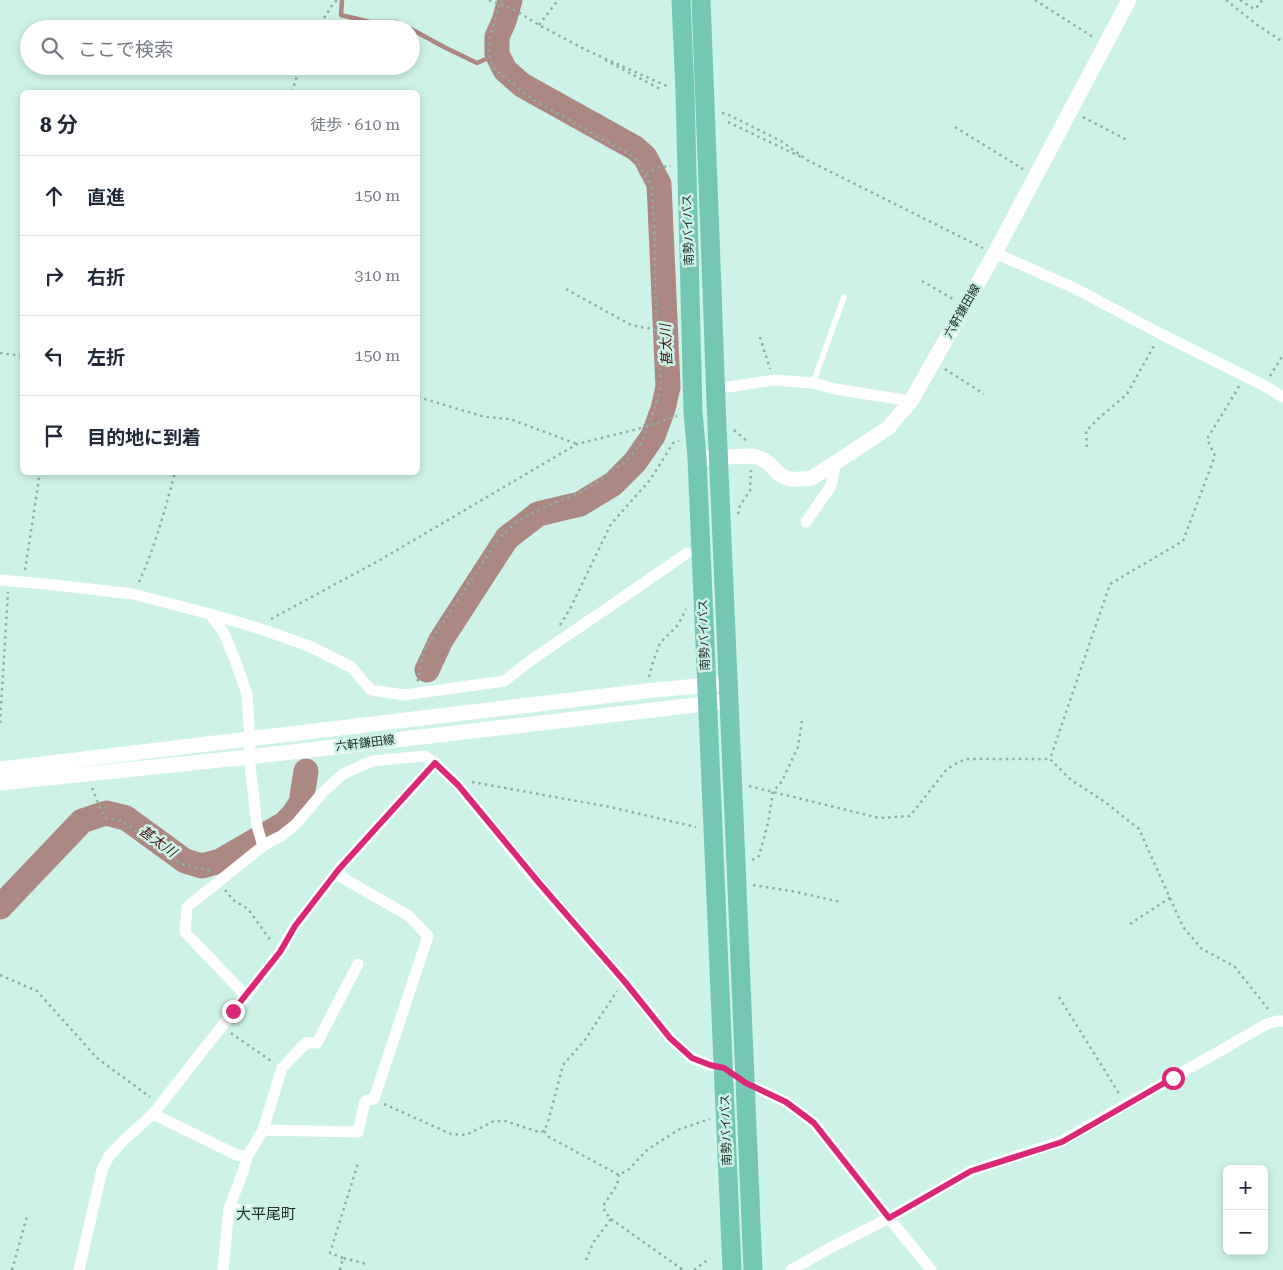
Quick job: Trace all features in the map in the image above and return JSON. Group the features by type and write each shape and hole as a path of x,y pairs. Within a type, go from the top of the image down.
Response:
{"highway":[{"name":"南勢バイパス","path":"681,0 693,412 697,458 732,1270"},
{"name":"南勢バイパス","path":"701,0 753,1270"}],"main road":[{"name":"六軒鎌田線","path":"697,458 760,457 784,477 797,480 812,478 888,428 911,401 995,253 1129,0"},
{"name":"六軒鎌田線","path":"0,769 646,691 707,694"},
{"name":"六軒鎌田線","path":"0,783 249,757 729,692"}],"street":[{"path":"995,253 1074,288 1264,385 1283,397"},
{"path":"730,387 774,380 813,383 835,389 911,401"},
{"path":"806,522 831,486 836,462"},
{"path":"5,581 133,594 210,614 309,646 351,667 372,690 404,695 504,681 537,656 687,553"},
{"path":"210,614 224,633 247,694 250,740 249,757 257,826 263,845"},
{"path":"246,996 185,932 187,907 263,845 281,836 296,824 323,792 343,774 372,761 424,756 435,763 458,785 670,1038 692,1058 724,1068 746,1083 786,1102 814,1123 932,1270"},
{"path":"79,1270 102,1170 109,1156 156,1109 280,952 295,926 336,874 435,763"},
{"path":"263,1130 358,1132 366,1101 374,1099 428,936 409,916 336,874"},
{"path":"223,1270 229,1208 247,1157 263,1130 282,1068 306,1043 317,1042 358,964"},
{"path":"791,1270 889,1218 971,1171 1062,1142 1267,1024 1280,1021"},
{"path":"156,1109 237,1155 247,1157"},
{"path":"229,1208 274,1214"}],"lane":[{"path":"813,383 844,297"}],"path":[{"path":"323,20 337,0"},
{"path":"489,0 515,10 539,25 660,89"},
{"path":"409,682 418,680 423,652 497,541 518,521 583,491 624,463 640,444 661,386 651,185 634,157 532,99 492,67 489,52 490,37 501,0"},
{"path":"539,25 558,0"},
{"path":"1035,0 1105,45"},
{"path":"1226,0 1256,24 1283,42"},
{"path":"1240,0 1254,9 1262,0"},
{"path":"586,50 669,86"},
{"path":"293,90 297,75"},
{"path":"706,110 727,114 750,125 781,141 807,160"},
{"path":"1070,110 1127,140"},
{"path":"728,122 995,253"},
{"path":"955,126 1028,171 1039,170"},
{"path":"646,174 660,167 671,166"},
{"path":"922,281 965,306"},
{"path":"566,289 631,325 658,330 677,327"},
{"path":"1087,447 1086,431 1127,394 1161,334"},
{"path":"760,336 774,380"},
{"path":"0,353 20,356"},
{"path":"1264,385 1283,355"},
{"path":"933,362 984,394"},
{"path":"1050,759 1110,584 1184,541 1215,456 1207,439 1237,390 1242,375"},
{"path":"420,398 485,417 510,419 577,444"},
{"path":"258,628 263,623 380,560 577,444 638,429 681,414"},
{"path":"559,626 570,609 611,524 650,480 673,443 682,439"},
{"path":"24,582 40,475"},
{"path":"133,594 157,538 174,475"},
{"path":"0,724 5,581"},
{"path":"751,860 758,856 768,823 773,792 782,781 798,747 802,721"},
{"path":"745,786 754,786 879,818 910,816 947,769 956,763 966,759 1050,759 1070,779 1105,802 1139,828 1183,927 1202,949 1234,966 1280,1021"},
{"path":"458,785 472,782 610,807 702,828"},
{"path":"92,788 106,818 119,820 126,824 181,864 208,870 233,900 248,909 280,952"},
{"path":"751,884 841,902"},
{"path":"1130,924 1170,897"},
{"path":"0,975 37,991 97,1058 156,1109"},
{"path":"544,1131 563,1065 585,1040 616,992 625,982"},
{"path":"1059,997 1126,1105"},
{"path":"221,1026 282,1068"},
{"path":"374,1099 451,1134 466,1135 494,1121 504,1121 539,1132 544,1131"},
{"path":"683,1270 611,1219 603,1206 617,1185 619,1175 628,1170 648,1149 680,1129 715,1117"},
{"path":"544,1131 549,1137 619,1175"},
{"path":"358,1163 330,1254 367,1264"},
{"path":"12,1270 28,1216"},
{"path":"586,1260 593,1243 611,1219"},
{"path":"340,1270 343,1258"},
{"path":"694,1270 710,1258"}],"waterway":[{"path":"342,0 341,15 362,20"},
{"name":"甚太川","path":"427,670 441,640 507,538 538,514 580,504 613,484 635,462 653,436 663,409 668,387 659,184 645,157 635,148 522,85 505,70 497,54 497,37 510,0"},
{"path":"420,34 477,63 497,54"},
{"name":"甚太川","path":"0,907 82,821 106,813 126,818 185,861 202,866 220,861 284,824 293,815 301,803 306,771"}],"district":[{"name":"大平尾町","path":"266,1214"}],"route":[{"path":"233,1011 280,952 295,926 339,869 435,763 458,785 670,1038 692,1058 724,1068 746,1083 786,1102 814,1123 889,1218 971,1171 1062,1142 1173,1078"}]}
